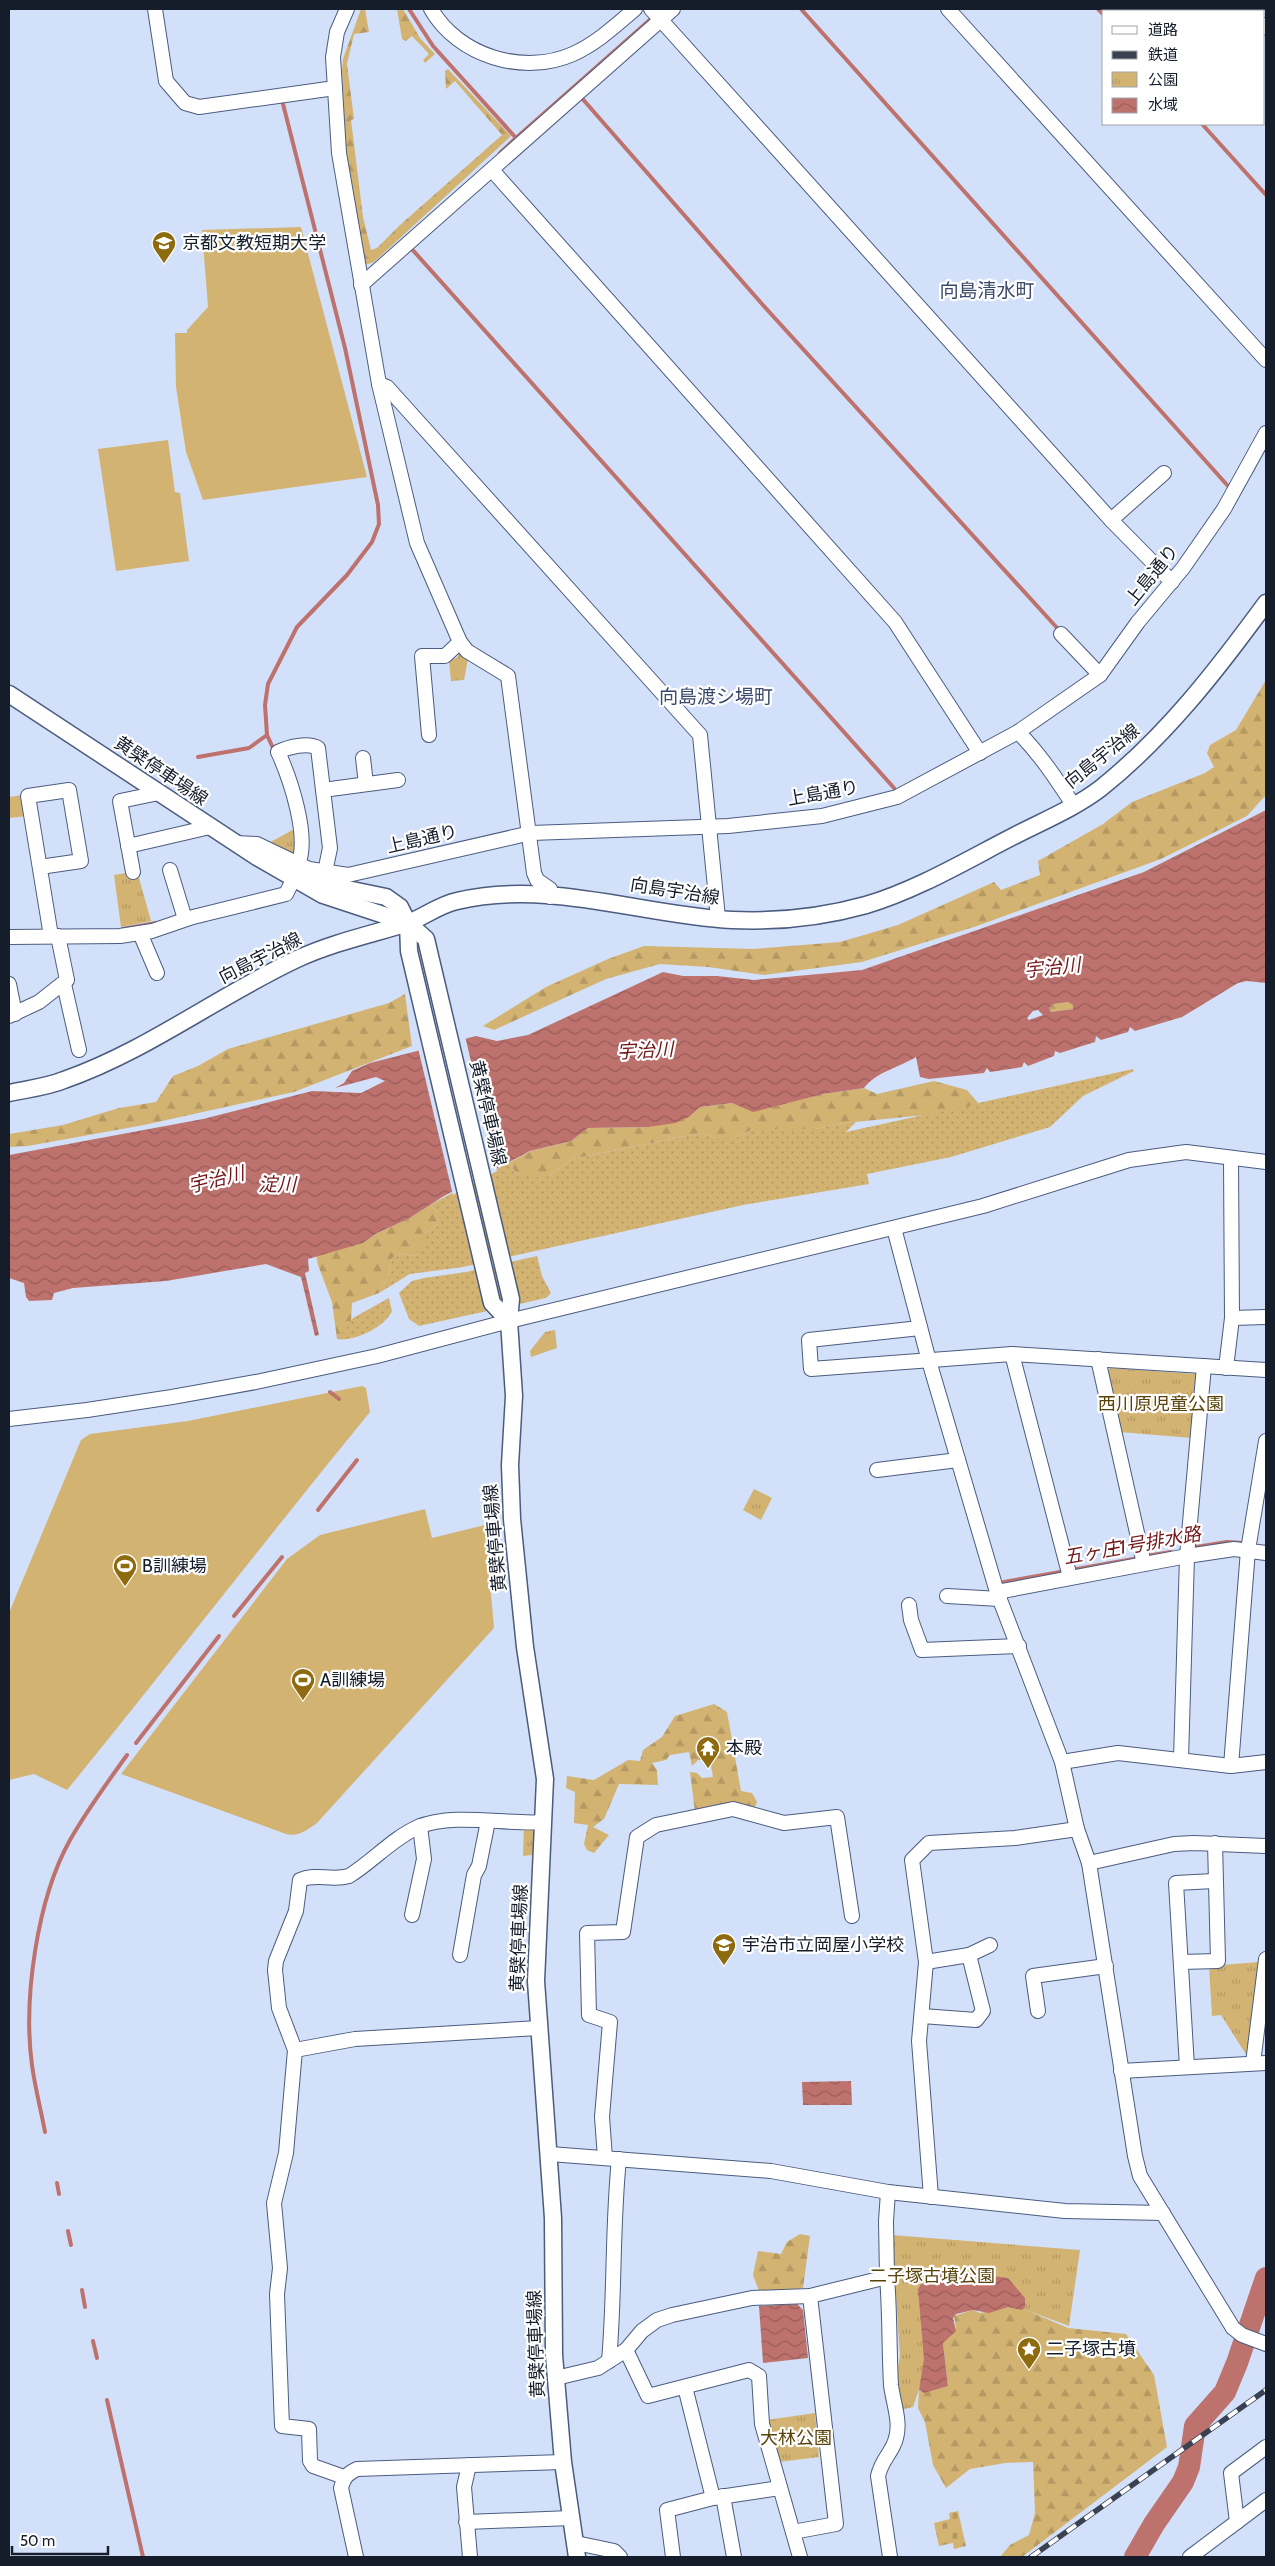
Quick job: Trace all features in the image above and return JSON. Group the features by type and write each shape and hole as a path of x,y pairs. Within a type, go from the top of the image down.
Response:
{"main road":[{"name":"向島宇治線","path":"9,1093 62,1081 98,1066 140,1047 266,974 333,944 408,923 454,902 513,893 612,902 718,918 756,920 789,918 867,904 920,882 1074,806 1100,789 1145,750 1203,688 1266,603"},
{"name":"黄檗停車場線","path":"9,694 236,843 296,871 386,897 400,907 408,923 426,939 503,1305"},
{"name":"黄檗停車場線","path":"296,871 323,895 408,923"},
{"path":"358,906 363,919 359,936"},
{"path":"408,923 408,943 492,1303 503,1305 509,1321"},
{"name":"黄檗停車場線","path":"509,1321 514,1396 510,1465 512,1519 525,1648 544,1770 544,1822 537,1947 539,2028 550,2154 556,2378 563,2462 576,2550"}],"street":[{"path":"155,9 166,81 185,102 200,108 335,88"},
{"path":"347,9 337,32 333,57 338,153 379,384 417,543 460,642 467,651 508,676 517,754 531,833 534,873 537,880 550,889 550,897"},
{"path":"431,9 452,34 471,48 493,58 518,63 550,62 572,54 596,42 635,9"},
{"path":"361,285 578,93 656,14 673,9"},
{"path":"948,9 1266,360"},
{"path":"656,14 1110,520 1172,582"},
{"path":"492,170 895,622 980,753"},
{"path":"379,384 387,387 700,735 718,918"},
{"name":"上島通り","path":"296,871 309,869 348,875 531,833 708,827 822,816 897,797 1018,732 1100,676 1138,622 1172,582 1224,509 1262,450 1266,433"},
{"path":"1110,520 1164,473"},
{"path":"1061,634 1100,676"},
{"path":"429,735 422,656 446,656 460,642"},
{"path":"1018,732 1045,763 1074,806"},
{"path":"9,937 52,933 120,936 140,933 184,915 286,894 301,857 300,831 287,772 278,752 287,748 313,745 318,748 330,848 324,872"},
{"path":"363,758 366,784"},
{"path":"323,790 398,780"},
{"path":"9,984 12,1015 39,1002 67,980 52,933 40,867 28,796 69,790 81,861 40,867"},
{"path":"134,872 120,801 159,793"},
{"path":"128,846 210,827"},
{"path":"170,870 184,915"},
{"path":"140,933 157,973"},
{"path":"64,984 80,1050"},
{"path":"9,1419 87,1410 256,1382 377,1356 509,1321 983,1206 1129,1160 1186,1152 1266,1162"},
{"path":"1226,1368 1232,1318 1231,1159"},
{"path":"894,1228 929,1361 999,1596 1062,1762 1077,1829 1089,1863 1135,2156 1140,2176 1233,2328 1266,2344"},
{"path":"1232,1318 1266,1317"},
{"path":"920,1328 809,1340 811,1369 1012,1354 1266,1370"},
{"path":"1012,1354 1069,1572"},
{"path":"1098,1360 1143,1559"},
{"path":"1181,1759 1187,1551 1204,1366"},
{"path":"1231,1766 1249,1545 1266,1441"},
{"path":"877,1470 958,1460"},
{"path":"947,1596 999,1596 1069,1572 1187,1551 1249,1545 1266,1553"},
{"path":"909,1605 911,1620 922,1650 1019,1646"},
{"path":"1062,1762 1118,1753 1231,1766 1266,1762"},
{"path":"609,2361 614,2310 614,2210 612,2158 602,2117 610,2022 589,2016 587,1932 623,1932 638,1837 656,1825 733,1809 784,1823 837,1816 852,1916"},
{"path":"344,2477 313,2466 310,2461 309,2429 282,2426 277,2294 280,2268 274,2203 286,2153 295,2050 279,2008 275,1970 296,1911 300,1880 307,1876 337,1878 349,1876 420,1826 461,1820 518,1824 544,1822"},
{"path":"460,1955 474,1874 479,1866 488,1821"},
{"path":"412,1915 424,1859 420,1826"},
{"path":"931,2197 920,2064 926,1962 912,1860 930,1843 1015,1838 1077,1829"},
{"path":"1089,1863 1174,1844 1215,1843 1266,1846"},
{"path":"1181,1962 1218,1961 1214,1882 1215,1843"},
{"path":"1187,2067 1176,1883 1214,1882"},
{"path":"926,1962 969,1955 990,1945"},
{"path":"922,2016 976,2020 983,2011 969,1955"},
{"path":"1121,2070 1260,2063 1266,1959"},
{"path":"1038,2011 1033,1976 1106,1966"},
{"path":"295,2050 355,2039 539,2028"},
{"path":"550,2154 771,2171 888,2192 1065,2211 1163,2213"},
{"path":"888,2192 886,2221 887,2278 891,2322 891,2385 897,2428 894,2445 881,2462 878,2476 890,2557"},
{"path":"556,2378 598,2368 626,2350 642,2331 657,2320 672,2315 752,2298 810,2296 887,2278"},
{"path":"793,2532 836,2524 810,2296"},
{"path":"626,2350 648,2396 749,2370 759,2376 762,2424 800,2557"},
{"path":"685,2387 734,2557"},
{"path":"1237,2522 1231,2473 1266,2447"},
{"path":"356,2557 342,2488 344,2477 357,2469 563,2462"},
{"path":"469,2466 464,2487 470,2557"},
{"path":"673,2557 667,2510 718,2497 780,2488"},
{"path":"1190,2557 1266,2500"},
{"path":"466,2522 571,2518"},
{"path":"576,2550 614,2551 620,2557"}],"green space":[{"path":"361,9 365,9 369,32 354,34 347,64 354,119 351,120 363,217 371,250 377,248 400,225 502,135 455,81 446,89 445,71 448,69 511,136 374,262 362,266 346,149 342,71 343,59"},
{"path":"397,9 403,9 420,38 435,54 425,63 423,60 429,54 412,36 406,41 402,39"},
{"path":"301,227 367,477 203,500 186,452 176,387 175,333 187,333 187,330 208,307 202,230"},
{"path":"168,440 175,492 180,493 189,561 116,571 98,449"},
{"path":"459,653 468,659 464,680 451,681 449,660 457,658"},
{"path":"1266,680 1266,795 1247,816 1161,859 977,926 862,962 764,975 708,967 660,964 606,979 494,1030 483,1026 546,987 608,959 644,946 754,949 840,942 898,925 994,882 1001,890 1040,875 1038,861 1103,824 1132,802 1205,773 1214,767 1207,753 1210,745 1236,730"},
{"path":"24,795 27,816 9,818 9,797"},
{"path":"298,827 296,859 267,844"},
{"path":"137,871 151,921 121,927 114,875"},
{"path":"405,994 412,1046 294,1092 144,1125 28,1146 9,1147 9,1134 63,1125 119,1108 156,1102 173,1076 198,1066 228,1049 389,1003"},
{"path":"1068,1002 1073,1004 1073,1009 1051,1012 1049,1008 1054,1004"},
{"path":"1133,1069 1134,1071 1083,1096 1050,1127 951,1157 867,1174 869,1184 743,1205 463,1267 410,1274 379,1293 388,1277 392,1258 401,1254 414,1256 423,1248 424,1234 438,1224 437,1212 430,1205 510,1162 516,1174 549,1176 572,1159 701,1133 716,1138 735,1138 753,1129 816,1129 835,1124 856,1122 846,1132"},
{"path":"934,1081 967,1090 979,1104 925,1115 835,1124 816,1129 753,1129 735,1138 716,1138 701,1133 572,1159 549,1176 541,1178 516,1174 510,1162 531,1151 571,1141 588,1128 649,1127 689,1117 700,1107 733,1103 753,1111 823,1094 864,1088 877,1094"},
{"path":"430,1205 437,1212 438,1224 424,1234 424,1248 414,1256 401,1254 392,1258 388,1277 379,1293 352,1303 351,1323 337,1339 332,1302 316,1255 363,1243 377,1233 408,1219"},
{"path":"537,1256 542,1276 551,1293 546,1298 419,1326 409,1319 399,1293 412,1281 466,1272"},
{"path":"389,1298 392,1311 383,1323 360,1336 337,1339 353,1318"},
{"path":"555,1330 557,1348 531,1357 530,1351 545,1332"},
{"name":"西川原児童公園","path":"1110,1368 1196,1374 1191,1438 1120,1432 1106,1373"},
{"name":"B訓練場","path":"362,1386 366,1388 370,1412 67,1790 34,1774 9,1780 9,1613 81,1440 90,1434 188,1421"},
{"path":"754,1489 772,1498 761,1520 743,1510"},
{"name":"A訓練場","path":"425,1509 432,1538 485,1525 494,1628 317,1823 299,1834 286,1834 121,1774 287,1559 320,1535"},
{"path":"714,1704 727,1712 741,1791 752,1793 757,1802 754,1809 695,1812 690,1772 697,1773 702,1778 713,1777 710,1760 698,1760 692,1766 689,1752 670,1755 666,1760 652,1763 657,1770 658,1785 619,1784 604,1819 593,1827 609,1835 594,1853 587,1850 584,1844 588,1825 574,1823 575,1792 566,1788 567,1776 594,1780 628,1760 640,1761 643,1750 662,1737 675,1716"},
{"path":"543,1823 540,1854 523,1856 524,1825"},
{"path":"1259,1962 1247,2056 1221,2015 1212,2016 1209,1966"},
{"path":"800,2234 810,2236 803,2288 759,2291 753,2275 758,2251 781,2254 787,2242"},
{"name":"二子塚古墳公園","path":"892,2235 1080,2250 1069,2326 1007,2303 945,2312 913,2407 900,2410 896,2379 900,2356"},
{"path":"1008,2307 1024,2309 1068,2328 1126,2334 1154,2375 1167,2447 1022,2557 1000,2557 1010,2545 1029,2535 1035,2513 1033,2462 1005,2463 970,2469 946,2488 933,2465 925,2422 918,2408 919,2390 922,2392 948,2386 943,2343 956,2328 954,2316 973,2310 980,2313"},
{"name":"大林公園","path":"815,2413 819,2457 779,2462 767,2420"},
{"path":"958,2511 966,2546 954,2549 953,2543 939,2546 934,2523 950,2519 949,2513"}],"water":[{"name":"淀川","path":"1266,810 1266,983 1247,981 1238,983 1182,1017 1135,1031 1130,1027 1128,1032 1101,1040 1096,1036 1095,1042 1060,1053 1055,1051 1054,1056 1028,1066 1024,1062 1022,1067 990,1072 987,1068 984,1073 929,1079 920,1077 916,1057 881,1074 864,1088 823,1094 753,1112 732,1103 700,1107 689,1117 675,1123 649,1127 588,1128 571,1141 530,1151 444,1196 408,1219 377,1233 363,1243 308,1259 309,1271 305,1273 319,1335 315,1336 301,1277 266,1264 166,1281 73,1288 54,1293 52,1300 29,1301 26,1297 24,1283 9,1278 9,1155 203,1119 312,1091 361,1093 385,1081 376,1077 335,1088 344,1083 352,1071 370,1063 476,1036 497,1041 528,1035 663,972 683,976 717,976 754,980 862,970 1144,872","holes":["1068,1002 1073,1005 1073,1009 1051,1012 1049,1008 1054,1004","1038,1010 1043,1015 1029,1020 1027,1018 1033,1011"]},
{"path":"851,2081 852,2105 803,2105 802,2082"},
{"path":"930,2269 1008,2278 1025,2298 1025,2307 1022,2310 1008,2307 989,2313 973,2310 956,2314 953,2318 956,2331 943,2343 948,2386 924,2393 919,2390 924,2359 918,2289"},
{"path":"1266,2273 1266,2285 1243,2353 1239,2352"},
{"path":"797,2304 803,2310 808,2358 763,2363 759,2306"}],"pier":[{"path":"465,1036 497,1171 453,1195 418,1048"}],"waterway":[{"path":"409,9 433,46 516,138 653,17"},
{"path":"801,9 1228,486"},
{"path":"1098,9 1102,13"},
{"path":"580,96 762,304 1059,630"},
{"path":"198,757 249,748 267,735 265,705 268,684 297,627 347,575 372,542 379,524 378,505 345,348 282,100"},
{"path":"1203,125 1266,195"},
{"path":"500,153 516,138"},
{"path":"410,247 894,788"},
{"path":"267,735 273,748"},
{"path":"123,929 156,923"},
{"path":"330,1392 339,1399"},
{"path":"318,1510 357,1460"},
{"name":"五ヶ庄1号排水路","path":"1190,1548 1227,1542 1243,1543"},
{"name":"五ヶ庄1号排水路","path":"1146,1556 1171,1552"},
{"path":"234,1616 282,1557"},
{"name":"五ヶ庄1号排水路","path":"1004,1582 1139,1558"},
{"path":"136,1743 219,1636"},
{"path":"45,2132 33,2074 30,2039 31,1980 41,1920 49,1891 70,1840 90,1807 127,1755"},
{"path":"57,2183 59,2194"},
{"path":"68,2231 71,2245"},
{"path":"1135,2557 1154,2524 1183,2482 1189,2467 1195,2426 1225,2392 1266,2278"},
{"path":"82,2290 85,2307"},
{"path":"93,2341 97,2358"},
{"path":"107,2400 143,2557"}],"railway":[{"path":"1031,2557 1266,2390"}],"place":[{"name":"京都文教短期大学","path":"164,264"},
{"name":"B訓練場","path":"125,1587"},
{"name":"A訓練場","path":"303,1701"},
{"name":"本殿","path":"708,1769"},
{"name":"宇治市立岡屋小学校","path":"724,1966"},
{"name":"二子塚古墳","path":"1029,2370"}],"district":[{"name":"向島清水町","path":"987,290"},
{"name":"向島渡シ場町","path":"716,696"}],"water label":[{"name":"宇治川","path":"1052,967"},
{"name":"宇治川","path":"645,1050"},
{"name":"宇治川","path":"216,1179"}]}
